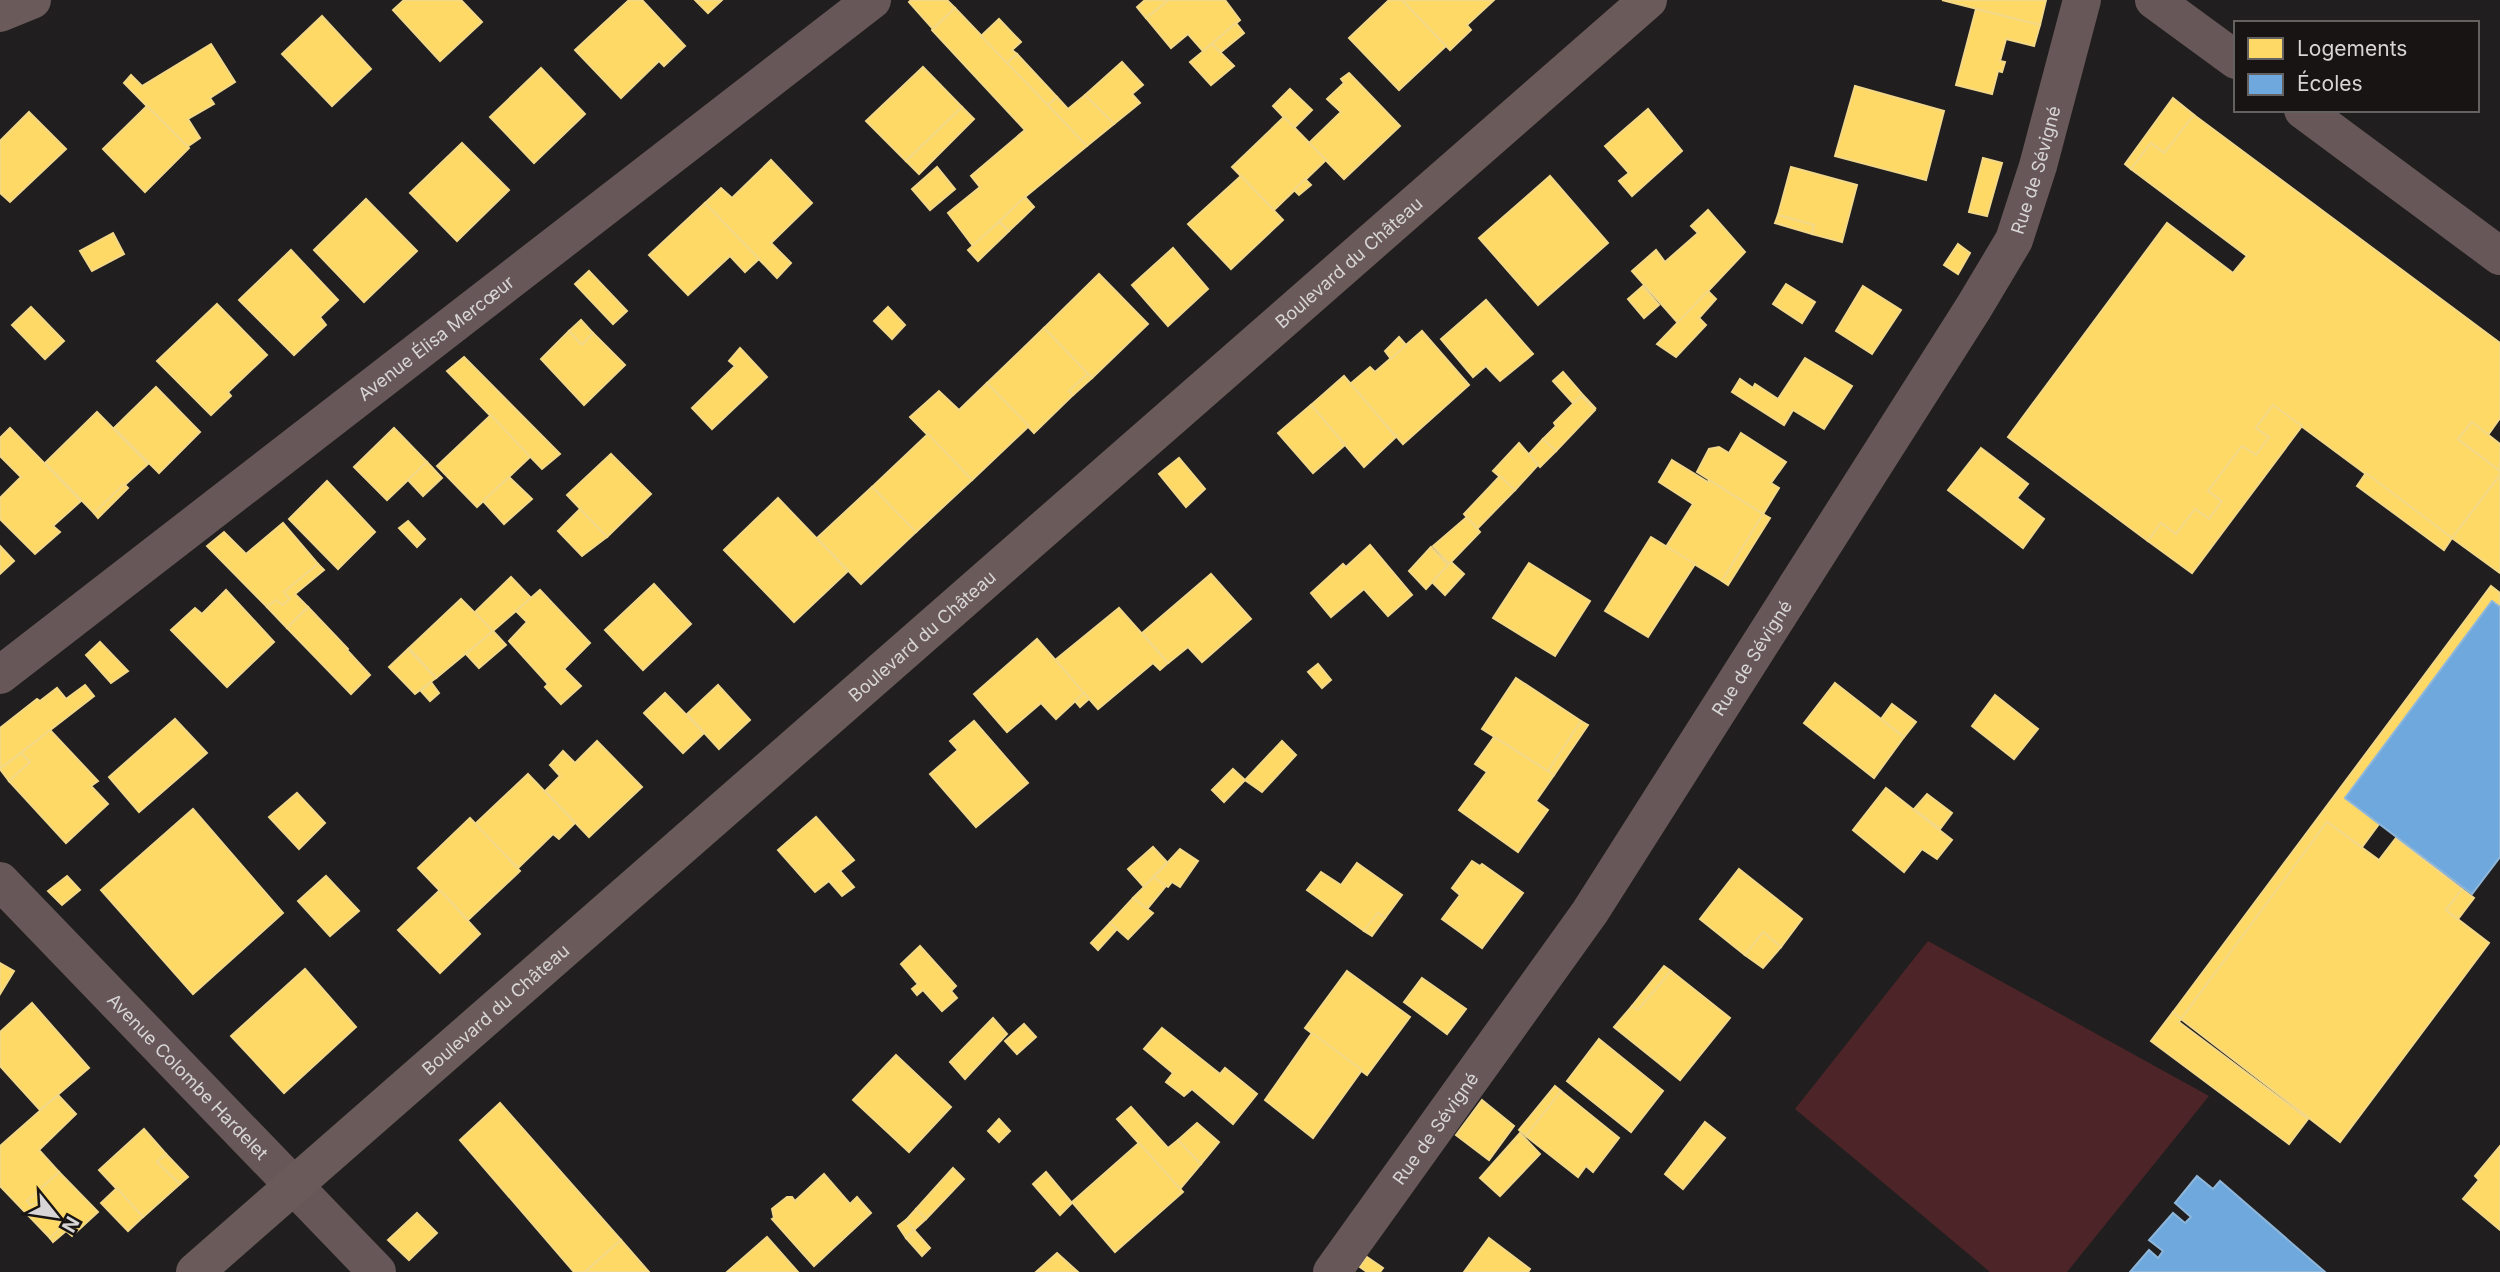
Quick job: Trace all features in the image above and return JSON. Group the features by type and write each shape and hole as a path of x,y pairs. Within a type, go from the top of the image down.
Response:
{"street":[{"path":"0,13 32,0"},
{"name":"Avenue Élisa Mercœur","path":"0,675 872,0"},
{"name":"Boulevard du Château","path":"195,1272 1648,0"},
{"name":"Rue de Sévigné","path":"1332,1272 1590,912 1975,307 2014,240 2038,166 2082,0"},
{"path":"2154,0 2234,59"},
{"path":"2306,112 2500,256"},
{"name":"Avenue Colombe Hardelet","path":"0,881 377,1272"}],"shaded area":[{"path":"1928,941 2209,1096 2067,1272 1990,1272 1795,1109"}],"building: Logements":[{"path":"404,0 461,0 482,22 440,61 393,10"},
{"path":"629,0 642,0 685,46 664,66 659,61 621,98 575,50"},
{"path":"695,0 722,0 708,13"},
{"path":"947,0 955,8 933,29 909,2"},
{"path":"1145,0 1169,0 1146,18 1137,7"},
{"path":"1169,0 1225,0 1240,20 1203,51 1188,34 1171,48 1146,18"},
{"path":"1389,0 1402,0 1446,46 1399,90 1349,38"},
{"path":"1402,0 1494,0 1467,25 1471,30 1450,50"},
{"path":"1942,0 2046,0 2040,25"},
{"path":"955,8 1087,146 1025,197 973,246 948,213 980,187 971,176 1025,130 932,30"},
{"path":"1976,9 2040,25 2034,46 2006,39 2000,61 2005,62 2002,72 1998,71 1992,94 1956,85"},
{"path":"322,16 371,69 332,106 282,54"},
{"path":"999,19 1021,42 1012,50 1017,54 1007,63 981,36"},
{"path":"1236,23 1244,33 1221,52 1212,44"},
{"path":"211,44 235,82 210,98 214,104 188,119 200,138 187,147 124,83 131,75 142,86"},
{"path":"1212,44 1234,66 1211,85 1190,62"},
{"path":"1017,54 1057,97 1048,105 1007,63"},
{"path":"1122,62 1143,85 1132,94 1140,103 1114,124 1085,95"},
{"path":"923,67 962,107 906,161 866,121"},
{"path":"541,68 585,114 534,163 490,117"},
{"path":"1349,73 1400,126 1344,179 1309,143 1341,112 1327,99 1344,83 1341,79"},
{"path":"1855,86 1944,111 1926,180 1835,156"},
{"path":"1290,89 1312,110 1294,128 1273,106"},
{"path":"1085,95 1114,124 1087,146 1048,105 1057,97 1068,109"},
{"path":"2173,98 2194,115 2164,153 2151,143 2131,169 2125,164"},
{"path":"147,106 189,148 145,192 103,149"},
{"path":"962,107 974,119 919,174 906,161"},
{"path":"1648,109 1682,151 1632,196 1619,181 1629,173 1605,146"},
{"path":"29,112 66,149 10,202 0,193 0,141"},
{"path":"2194,115 2500,343 2500,418 2488,435 2472,422 2458,439 2500,471 2500,475 2452,538 2273,405 2256,428 2269,437 2256,455 2242,446 2208,491 2222,501 2209,519 2195,509 2176,534 2161,523 2148,541 2008,437 2167,223 2233,273 2247,256 2131,169 2151,143 2164,153"},
{"path":"1284,117 1326,160 1274,210 1232,167"},
{"path":"462,143 509,190 457,241 410,193"},
{"path":"1983,158 2002,163 1987,216 1969,212"},
{"path":"771,160 812,203 771,243 791,263 777,278 705,203 721,188 732,198"},
{"path":"937,167 955,189 930,210 912,189"},
{"path":"1791,167 1857,185 1842,242 1812,234 1814,225 1778,215"},
{"path":"1241,176 1283,220 1231,269 1188,224"},
{"path":"1550,176 1608,243 1538,305 1479,238"},
{"path":"1305,179 1311,185 1299,195 1294,190"},
{"path":"1025,197 1034,207 1009,231 999,222"},
{"path":"366,199 417,251 364,302 314,250"},
{"path":"705,203 759,259 745,272 730,256 688,295 649,255"},
{"path":"1708,210 1745,252 1678,323 1632,271 1656,250 1665,262 1698,233 1691,226"},
{"path":"1778,215 1814,225 1812,234 1775,223"},
{"path":"999,222 1009,231 978,261 968,250"},
{"path":"113,233 124,254 92,271 80,251"},
{"path":"1958,244 1970,253 1958,274 1944,265"},
{"path":"1173,248 1208,289 1168,326 1132,285"},
{"path":"291,250 338,300 320,317 326,325 294,355 239,300"},
{"path":"589,271 627,311 613,324 575,284"},
{"path":"1099,274 1148,324 1092,378 1044,328"},
{"path":"1786,284 1815,302 1802,323 1773,304"},
{"path":"1643,286 1659,305 1644,318 1628,299"},
{"path":"1863,286 1901,310 1872,354 1836,331"},
{"path":"1708,291 1716,299 1699,318 1706,325 1676,357 1657,344"},
{"path":"1486,300 1533,354 1500,381 1486,366 1473,377 1441,339"},
{"path":"217,304 267,355 228,392 231,396 211,415 157,361"},
{"path":"31,307 64,341 45,359 12,325"},
{"path":"888,307 905,325 892,339 874,321"},
{"path":"581,320 593,333 582,345 569,331"},
{"path":"1044,328 1088,374 1069,391 1073,395 1034,433 987,383"},
{"path":"569,331 582,345 593,333 625,365 584,405 541,359"},
{"path":"1422,331 1469,385 1403,444 1350,384 1370,367 1375,372"},
{"path":"1399,337 1406,345 1391,359 1385,351"},
{"path":"740,348 767,377 712,429 692,408 735,366 729,361"},
{"path":"464,357 560,454 542,469 447,371"},
{"path":"1805,358 1852,386 1824,429 1793,410 1784,425 1732,392 1740,379 1753,388 1755,384 1778,399"},
{"path":"1563,372 1596,409 1581,396 1573,403 1553,381"},
{"path":"1088,374 1092,378 1073,395 1069,391"},
{"path":"1344,376 1396,437 1364,467 1311,405"},
{"path":"987,383 1029,426 972,480 910,417 939,391 959,410"},
{"path":"156,387 200,432 159,473 114,428"},
{"path":"1581,396 1595,410 1556,451 1543,439 1556,426 1554,423"},
{"path":"1311,405 1345,445 1313,473 1278,433"},
{"path":"2273,405 2302,426 2192,573 2148,541 2161,523 2176,534 2195,509 2209,519 2222,501 2208,491 2242,446 2256,455 2269,437 2256,428"},
{"path":"97,412 148,464 94,513 45,463"},
{"path":"491,415 530,457 477,507 437,466"},
{"path":"2472,422 2500,444 2500,471 2458,439"},
{"path":"10,428 81,501 53,526 60,532 35,554 0,519 0,498 21,477 0,456 0,438"},
{"path":"394,428 427,462 387,500 354,467"},
{"path":"1741,433 1786,462 1771,483 1779,488 1763,514 1697,472 1709,449 1719,447 1729,453"},
{"path":"928,434 972,480 916,532 872,487"},
{"path":"1543,439 1556,451 1540,467 1529,454"},
{"path":"1519,443 1538,465 1515,490 1493,471"},
{"path":"1981,448 2028,484 2017,498 2044,519 2023,548 1948,490"},
{"path":"611,454 651,494 607,537 567,495"},
{"path":"1179,458 1205,489 1186,507 1159,474"},
{"path":"1672,460 1763,514 1722,581 1666,547 1693,504 1659,482"},
{"path":"427,462 442,478 423,496 408,480"},
{"path":"2366,473 2452,538 2444,550 2357,486"},
{"path":"2500,475 2500,573 2452,538"},
{"path":"1500,476 1515,490 1477,529 1464,514"},
{"path":"509,477 532,499 504,524 483,501"},
{"path":"327,481 375,532 338,569 289,519"},
{"path":"124,484 128,488 98,518 94,513"},
{"path":"872,487 916,532 861,584 817,538"},
{"path":"778,498 848,571 794,622 724,550"},
{"path":"580,509 607,537 582,556 558,531"},
{"path":"1763,514 1770,518 1728,585 1722,581"},
{"path":"1467,517 1480,532 1449,564 1433,546"},
{"path":"408,521 425,539 417,547 399,528"},
{"path":"283,523 318,564 284,592 290,599 282,605 276,600 267,607 207,546 224,532 246,554"},
{"path":"1651,537 1695,564 1648,637 1605,611"},
{"path":"1370,545 1412,595 1388,616 1364,589 1331,617 1311,593 1343,564 1346,567"},
{"path":"0,546 14,561 0,574"},
{"path":"1431,547 1448,565 1426,589 1409,571"},
{"path":"1451,562 1464,574 1445,595 1432,582"},
{"path":"1529,563 1590,601 1555,656 1493,618"},
{"path":"318,564 324,570 295,594 308,607 287,628 267,607 276,600 282,605 290,599 284,592"},
{"path":"1211,574 1251,619 1202,662 1188,647 1168,663 1142,633"},
{"path":"511,577 531,598 493,631 474,613"},
{"path":"654,584 691,624 643,670 605,630"},
{"path":"2491,586 2500,593 2500,607 2492,601 2345,798 2379,824 2362,847 2327,822 2181,1019 2173,1012"},
{"path":"226,590 274,642 227,687 171,630 195,608 202,614"},
{"path":"540,590 590,643 564,669 581,686 561,704 545,687 548,684 509,641 527,622 516,611"},
{"path":"461,599 493,631 436,678 409,648"},
{"path":"308,607 370,675 351,694 287,628"},
{"path":"1119,608 1168,663 1160,670 1153,663 1098,709 1055,660"},
{"path":"493,631 506,645 479,668 466,654"},
{"path":"1037,639 1084,693 1056,719 1041,703 1007,732 974,694"},
{"path":"100,642 128,671 111,683 86,655"},
{"path":"408,649 436,678 415,694 389,667"},
{"path":"1318,664 1331,680 1322,688 1308,672"},
{"path":"1516,678 1581,721 1548,771 1482,729"},
{"path":"431,682 439,693 430,701 421,691"},
{"path":"1835,683 1904,737 1874,778 1804,723"},
{"path":"85,685 94,696 0,769 0,728 37,699 40,701 57,688 66,699"},
{"path":"718,685 750,720 719,749 687,714"},
{"path":"665,693 704,733 683,753 644,713"},
{"path":"1084,693 1089,699 1080,707 1075,701"},
{"path":"1995,695 2038,729 2014,759 1972,726"},
{"path":"1892,704 1916,722 1904,737 1881,719"},
{"path":"175,719 207,753 139,812 109,777"},
{"path":"974,721 1028,783 976,827 930,774 958,750 950,741"},
{"path":"1581,721 1588,725 1554,775 1548,771"},
{"path":"50,730 98,781 91,786 108,804 66,843 9,781 30,762 21,753"},
{"path":"1494,737 1554,775 1536,801 1548,810 1518,852 1459,810 1487,772 1475,764"},
{"path":"597,741 642,787 589,837 545,791 560,776 550,765 563,751 575,763"},
{"path":"1282,741 1296,755 1262,792 1245,780"},
{"path":"21,753 30,762 9,781 0,769"},
{"path":"1233,769 1245,780 1224,802 1212,790"},
{"path":"528,774 575,823 559,839 553,834 518,868 475,824"},
{"path":"1886,788 1952,840 1937,859 1922,849 1904,872 1853,830"},
{"path":"297,793 325,823 299,849 269,817"},
{"path":"1927,794 1952,813 1940,829 1914,809"},
{"path":"193,809 283,913 193,994 101,890"},
{"path":"816,817 854,860 840,871 854,887 842,896 829,881 815,892 778,850"},
{"path":"470,818 520,871 468,920 418,868"},
{"path":"2327,822 2379,860 2396,838 2462,889 2446,910 2489,943 2340,1142 2181,1019"},
{"path":"1153,847 1167,862 1144,887 1128,869"},
{"path":"1180,849 1198,861 1180,887 1172,882 1168,887 1154,877"},
{"path":"1472,861 1480,866 1482,864 1523,893 1482,948 1442,919 1460,895 1452,888"},
{"path":"1357,863 1402,895 1385,918 1378,913 1364,931 1307,890 1321,872 1341,885"},
{"path":"1739,869 1802,919 1781,947 1763,932 1745,955 1700,919"},
{"path":"67,876 80,890 62,905 48,891"},
{"path":"326,876 359,911 330,936 298,901"},
{"path":"1154,877 1166,886 1147,909 1133,898"},
{"path":"2462,889 2474,898 2458,919 2446,910"},
{"path":"440,890 480,934 440,973 398,930"},
{"path":"1133,898 1153,913 1128,939 1110,923"},
{"path":"1378,913 1385,918 1372,936 1364,931"},
{"path":"1110,923 1117,929 1098,950 1091,943"},
{"path":"1763,932 1781,947 1763,968 1745,955"},
{"path":"920,946 956,986 951,991 957,998 942,1011 923,990 917,995 912,989 918,984 901,964"},
{"path":"0,963 14,971 0,994"},
{"path":"1664,966 1671,971 1638,1010 1632,1006"},
{"path":"305,969 356,1027 284,1093 231,1036"},
{"path":"1347,971 1410,1017 1367,1075 1305,1028"},
{"path":"1671,971 1730,1018 1680,1080 1614,1027 1632,1006 1638,1010"},
{"path":"1422,978 1466,1009 1447,1034 1404,1002"},
{"path":"32,1003 89,1068 40,1110 0,1066 0,1032"},
{"path":"2173,1012 2181,1019 2179,1022 2308,1119 2289,1144 2151,1041"},
{"path":"993,1018 1007,1034 965,1079 950,1062"},
{"path":"1024,1024 1036,1037 1017,1054 1005,1041"},
{"path":"1162,1028 1220,1074 1225,1068 1257,1094 1233,1124 1192,1089 1184,1096 1166,1082 1173,1073 1144,1049"},
{"path":"1312,1033 1362,1070 1313,1138 1265,1100"},
{"path":"1599,1039 1663,1091 1631,1132 1567,1081"},
{"path":"896,1055 951,1107 909,1152 853,1100"},
{"path":"1555,1086 1561,1091 1526,1136 1519,1130"},
{"path":"1561,1091 1619,1138 1593,1172 1586,1166 1578,1177 1526,1136"},
{"path":"58,1095 76,1114 39,1150 59,1172 27,1201 31,1206 40,1200 63,1226 50,1238 0,1186 0,1146"},
{"path":"1482,1100 1514,1126 1489,1160 1456,1135"},
{"path":"500,1103 621,1240 585,1272 574,1272 460,1140"},
{"path":"1131,1107 1168,1148 1178,1140 1201,1164 1180,1189 1117,1119"},
{"path":"999,1119 1010,1131 999,1142 988,1131"},
{"path":"1705,1122 1725,1138 1683,1189 1665,1174"},
{"path":"1197,1123 1219,1142 1201,1164 1178,1140"},
{"path":"144,1129 166,1154 157,1162 180,1184 143,1217 99,1170"},
{"path":"1520,1133 1540,1154 1500,1196 1480,1178"},
{"path":"1139,1143 1183,1192 1115,1252 1072,1202"},
{"path":"2500,1146 2500,1230 2463,1199 2479,1180 2475,1176"},
{"path":"166,1154 188,1177 180,1184 157,1162"},
{"path":"953,1168 964,1179 926,1219 916,1209"},
{"path":"59,1172 98,1212 72,1236 66,1231 53,1242 50,1238 63,1226 40,1200 31,1206 27,1201"},
{"path":"1046,1172 1072,1203 1060,1215 1033,1184"},
{"path":"824,1174 850,1204 857,1197 871,1213 814,1266 772,1219 772,1209 787,1197 792,1197 795,1201"},
{"path":"117,1188 143,1217 128,1231 101,1203"},
{"path":"916,1209 926,1219 914,1230 906,1220"},
{"path":"417,1213 437,1233 409,1260 388,1240"},
{"path":"906,1220 914,1230 906,1238 898,1226"},
{"path":"914,1230 930,1248 922,1256 906,1238"},
{"path":"767,1237 798,1272 727,1272"},
{"path":"1489,1238 1530,1269 1528,1272 1464,1272"},
{"path":"621,1240 649,1272 585,1272"},
{"path":"1057,1253 1078,1272 1036,1272"},
{"path":"1367,1257 1383,1268 1380,1272 1367,1272 1360,1267"}],"building: Écoles":[{"path":"2492,601 2500,607 2500,857 2472,894 2345,798"},
{"path":"2197,1176 2213,1189 2220,1181 2325,1272 2130,1272 2149,1250 2158,1258 2163,1251 2149,1240 2173,1213 2185,1223 2191,1217 2175,1203"}]}
